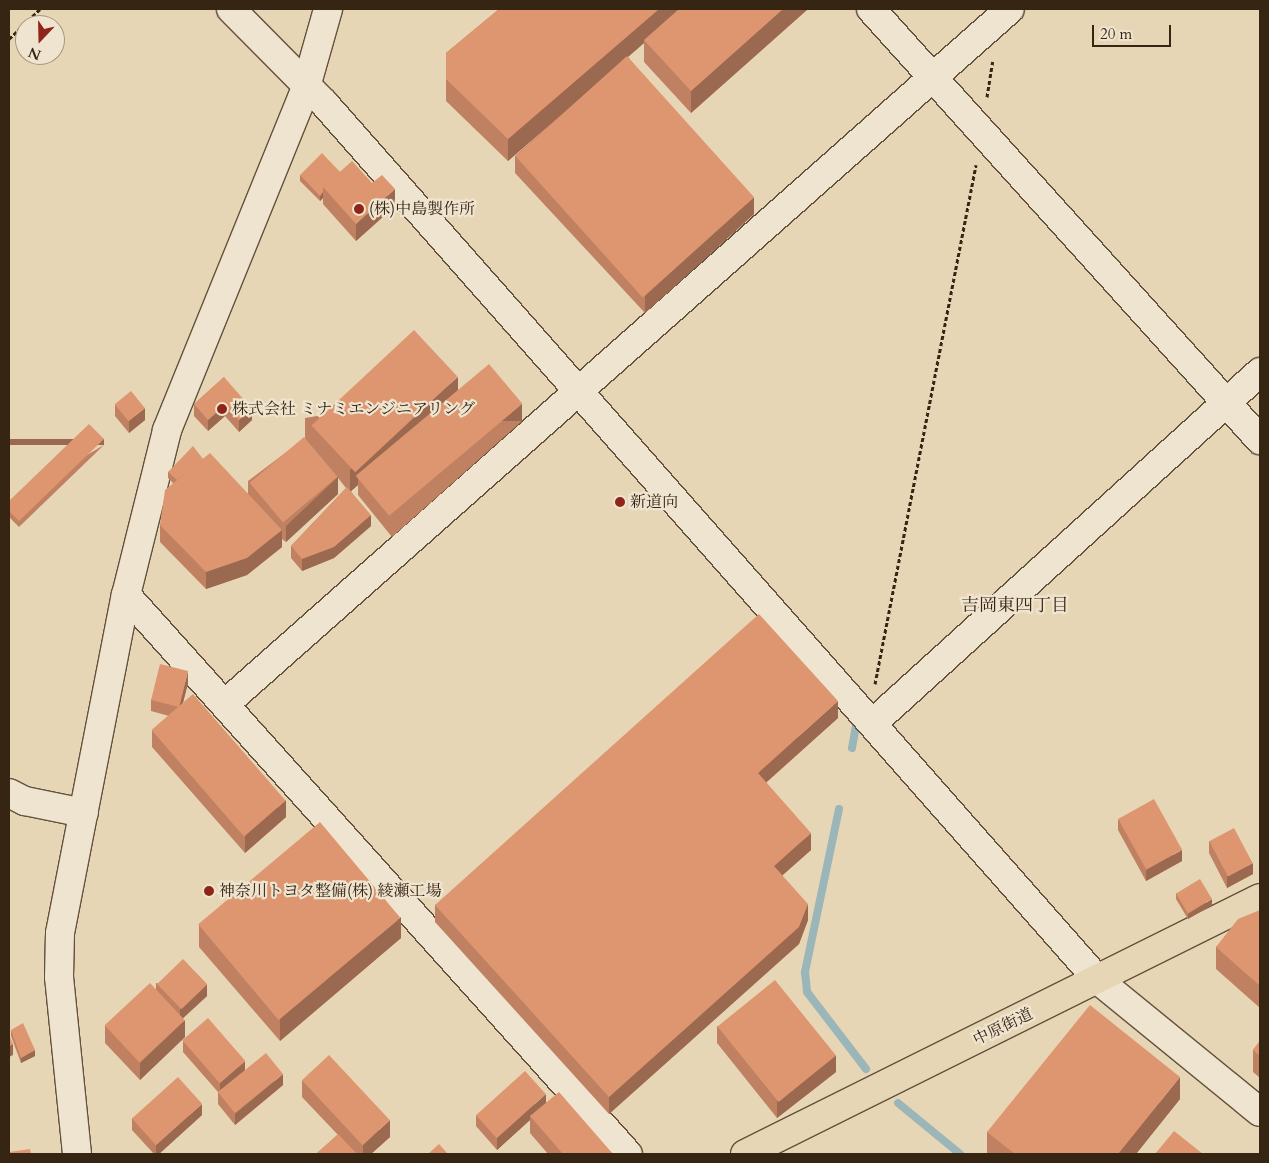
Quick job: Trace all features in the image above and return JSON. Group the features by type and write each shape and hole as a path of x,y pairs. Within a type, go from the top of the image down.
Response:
{"main road":[{"name":"中原街道","path":"745,1154 1260,898"}],"street":[{"path":"231,9 306,87 581,390 1098,980 1260,1112"},
{"path":"871,9 1228,401 1260,440"},
{"path":"77,1154 59,977 64,903 84,813 126,594 167,430 306,87 333,12"},
{"path":"225,704 933,79 1004,14"},
{"path":"871,719 1260,372"},
{"path":"126,594 628,1154"},
{"path":"9,793 25,801 84,813"}],"path":[{"path":"9,39 40,9"},
{"path":"871,719 1004,14"}],"building":[{"path":"499,9 659,9 508,139 446,79 446,53"},
{"path":"679,9 783,9 691,91 644,40"},
{"path":"627,56 754,197 643,298 516,156"},
{"path":"322,153 340,172 323,187 323,192 320,196 300,175"},
{"path":"352,161 372,183 382,175 395,189 356,224 323,187"},
{"path":"414,330 458,377 355,472 312,425"},
{"path":"489,364 522,404 389,516 356,476"},
{"path":"224,377 252,409 239,420 225,405 208,420 194,404"},
{"path":"131,391 145,408 129,421 115,404"},
{"path":"89,424 104,439 19,521 9,511 9,501"},
{"path":"304,437 337,477 283,522 250,483"},
{"path":"193,446 203,459 177,480 168,472"},
{"path":"210,453 282,530 247,558 206,572 160,525 165,490"},
{"path":"347,487 371,515 334,547 302,559 291,546"},
{"path":"759,614 838,701 758,773 811,833 774,866 808,904 799,927 609,1097 435,905"},
{"path":"160,664 188,671 179,707 151,700"},
{"path":"193,694 286,800 244,836 151,730"},
{"path":"1154,799 1182,850 1146,870 1118,819"},
{"path":"320,822 400,918 279,1020 198,924"},
{"path":"1234,828 1253,863 1228,876 1209,841"},
{"path":"1200,879 1212,899 1188,913 1176,893"},
{"path":"1260,910 1260,986 1216,947 1238,919"},
{"path":"183,959 207,984 181,1009 157,984"},
{"path":"775,980 836,1055 779,1102 717,1027"},
{"path":"150,983 185,1020 139,1063 105,1025"},
{"path":"1090,1005 1180,1077 1118,1154 1015,1154 987,1132"},
{"path":"208,1018 245,1061 220,1083 182,1040"},
{"path":"23,1023 35,1050 21,1058 11,1030"},
{"path":"9,1035 13,1044 9,1046"},
{"path":"1260,1041 1260,1056 1253,1050"},
{"path":"266,1053 283,1074 235,1113 218,1092"},
{"path":"329,1055 390,1120 363,1145 302,1080"},
{"path":"525,1071 546,1094 497,1138 476,1115"},
{"path":"178,1077 202,1104 156,1145 132,1118"},
{"path":"559,1092 613,1154 563,1154 530,1116"},
{"path":"1174,1131 1203,1154 1155,1154"},
{"path":"338,1134 357,1154 317,1153"},
{"path":"439,1144 448,1154 428,1154"},
{"path":"30,1149 31,1154 9,1154 9,1152"}],"waterway":[{"path":"852,748 856,726"},
{"path":"839,809 805,972 807,992 866,1069"},
{"path":"898,1103 960,1154"}],"place":[{"name":"(株)中島製作所","path":"359,209"},
{"name":"株式会社 ミナミエンジニアリング","path":"222,409"},
{"name":"新道向","path":"620,502"},
{"name":"神奈川トヨタ整備(株) 綾瀬工場","path":"209,891"}],"district":[{"name":"吉岡東四丁目","path":"1015,606"}]}
